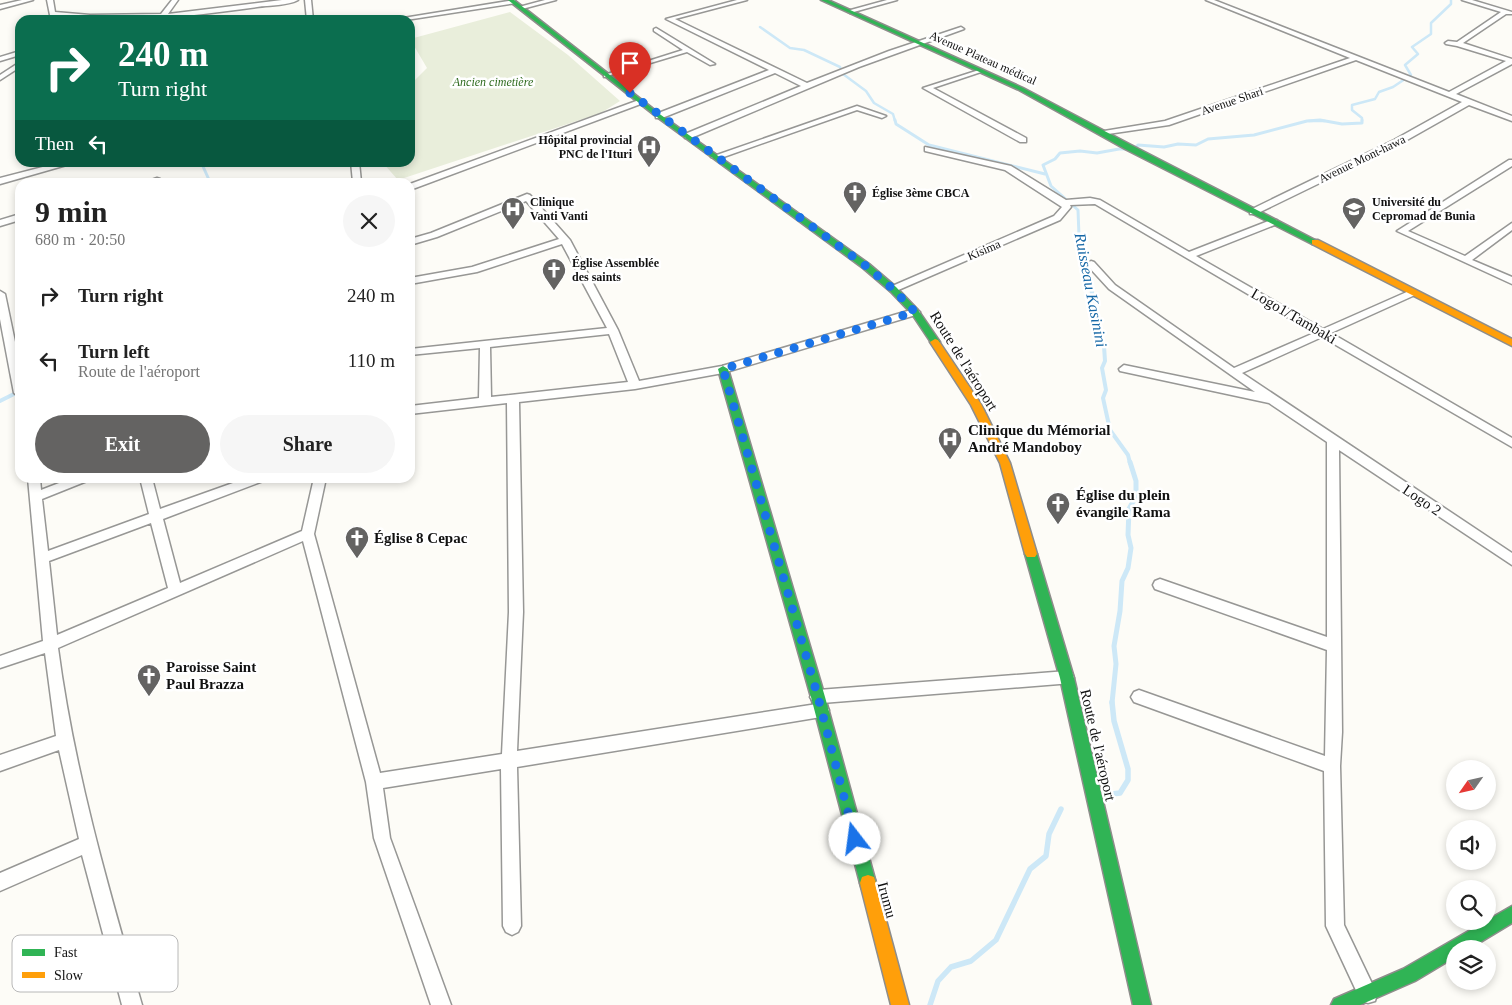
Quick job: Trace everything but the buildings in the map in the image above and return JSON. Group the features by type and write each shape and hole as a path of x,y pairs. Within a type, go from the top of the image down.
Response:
{"street":[{"path":"0,7 30,0"},
{"path":"50,0 52,14 59,15"},
{"path":"164,15 175,0"},
{"path":"175,15 296,0"},
{"path":"308,0 310,15"},
{"path":"415,17 515,3 553,0"},
{"path":"744,0 669,19 809,86"},
{"name":"Avenue Plateau médical","path":"824,0 1021,89 1253,212 1512,343"},
{"path":"850,11 894,0"},
{"path":"1210,0 1512,119"},
{"path":"1465,0 1509,13"},
{"name":"Route de l'aéroport","path":"515,3 606,76 866,266 893,289 915,312 976,404 1005,464 1067,678 1142,1005"},
{"path":"1458,44 1509,13"},
{"path":"688,136 843,70 916,43 961,29"},
{"path":"656,30 712,64"},
{"path":"1448,43 1458,44 1512,61"},
{"path":"606,76 688,50"},
{"path":"0,59 15,54"},
{"name":"Avenue Shari","path":"1104,133 1166,124 1356,58"},
{"path":"1449,95 1512,61"},
{"path":"0,78 15,68"},
{"path":"659,116 776,70"},
{"path":"981,71 926,88 1023,140"},
{"path":"415,185 642,102"},
{"name":"Avenue Mont-hawa","path":"1253,212 1397,142 1468,102"},
{"path":"715,157 857,108 882,116"},
{"path":"928,149 1008,168 1068,202"},
{"path":"1512,162 1401,230 1512,281"},
{"path":"0,181 54,167"},
{"path":"415,241 434,235 526,197 566,240 613,330 635,384"},
{"name":"Logo1/Tambaki","path":"1068,202 1097,202 1512,444"},
{"name":"Kisima","path":"893,289 1057,218 1067,207 1068,202"},
{"path":"0,223 15,218"},
{"path":"1189,255 1274,222"},
{"path":"1466,260 1512,226"},
{"path":"415,280 474,270 566,240"},
{"name":"Logo 2","path":"1091,264 1112,287 1273,400 1512,560"},
{"path":"1234,372 1412,293"},
{"path":"0,294 15,371"},
{"path":"415,409 635,384 723,369 915,312"},
{"path":"415,351 613,330"},
{"path":"485,400 486,344"},
{"name":"Irumu","path":"723,369 819,704 900,1005"},
{"path":"1124,369 1273,400"},
{"path":"512,926 509,762 516,612 513,399"},
{"path":"1332,440 1334,926 1368,994"},
{"path":"34,483 52,644 65,740 88,844 113,935"},
{"path":"35,497 71,483"},
{"path":"147,483 175,590"},
{"path":"43,558 246,483"},
{"path":"319,483 308,534 374,782 382,838 441,1005"},
{"path":"0,662 52,644 308,534"},
{"path":"1160,585 1334,646"},
{"path":"374,782 509,762 819,704 1067,678"},
{"path":"1139,697 1332,766"},
{"path":"0,763 65,740"},
{"path":"0,882 88,844"},
{"path":"1340,1005 1409,976 1512,914"},
{"path":"128,992 132,1005"}],"green space":[{"name":"Ancien cimetière","path":"510,12 568,55 620,101 601,113 404,178 396,178 387,167 415,167 415,80 427,68 415,48 415,38"}],"waterway":[{"name":"Ruisseau Kasinini","path":"1087,272 1079,236 1078,210 1051,186 1043,165 1055,159 1060,153 1080,151 1097,153 1119,149 1134,149 1138,145 1164,147 1178,144 1196,145 1208,139 1254,135 1307,121 1320,120 1342,124 1362,123 1362,118 1352,110 1352,105 1375,99 1379,92 1393,87 1411,75 1405,65 1418,54 1412,47 1431,34 1431,23 1451,4 1451,0"},
{"path":"760,27 790,48 804,50 840,67 843,74 866,91 874,103 893,114 895,121"},
{"path":"895,120 896,124 929,145 1045,174"},
{"name":"Ruisseau Kasinini","path":"1309,121 1325,121"},
{"path":"203,167 208,178"},
{"name":"Ruisseau Kasinini","path":"1087,271 1104,346 1105,361 1102,368 1106,390 1103,398 1110,430 1128,455 1130,463"},
{"path":"0,401 15,394"},
{"name":"Ruisseau Kasinini","path":"1112,702 1116,664 1114,646 1120,611 1122,581 1128,568 1131,548 1128,535 1129,509 1136,496 1136,481 1130,462"},
{"name":"Ruisseau Kasinini","path":"1103,795 1120,793 1128,780 1128,769 1114,721 1112,702"},
{"name":"Ruisseau Kasinini","path":"930,1005 938,981 951,967 971,961 996,940 1030,869 1046,856 1049,834 1061,809"}],"traffic: fast":[{"path":"511,0 659,116 866,266 893,289 915,312 935,342"},
{"path":"824,0 1021,89 1128,147 1315,242"},
{"path":"723,369 818,697 868,883"},
{"path":"1031,554 1067,678 1142,1005"},
{"path":"1340,1005 1409,975 1512,914"}],"traffic: slow":[{"path":"1315,242 1512,343"},
{"path":"935,342 976,404 1005,463 1031,554"},
{"path":"868,883 900,1005"}],"place":[{"name":"Hôpital provincial PNC de l'Ituri","path":"649,168"},
{"name":"Église 3ème CBCA","path":"855,214"},
{"name":"Clinique Vanti Vanti","path":"513,230"},
{"name":"Université du Cepromad de Bunia","path":"1354,230"},
{"name":"Église Assemblée des saints","path":"554,291"},
{"name":"Clinique du Mémorial André Mandoboy","path":"950,460"},
{"name":"Église du plein évangile Rama","path":"1058,525"},
{"name":"Église 8 Cepac","path":"357,559"},
{"name":"Paroisse Saint Paul Brazza","path":"149,697"}],"route":[{"path":"630,93 866,266 893,289 915,312 723,369 818,697 855,839"}]}
